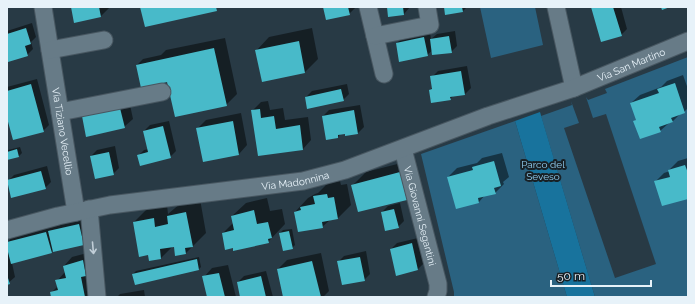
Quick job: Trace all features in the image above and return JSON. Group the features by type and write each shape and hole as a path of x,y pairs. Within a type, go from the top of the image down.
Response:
{"street":[{"name":"Via Tiziano Vecellio","path":"43,7 60,112 82,211 97,297"},
{"path":"368,7 384,74"},
{"path":"375,36 430,26 427,7"},
{"path":"556,7 574,88"},
{"path":"50,50 104,40"},
{"name":"Via San Martino","path":"574,88 688,41"},
{"name":"Via Madonnina","path":"7,230 110,205 303,181 344,170 488,116 574,88"},
{"path":"60,112 162,92"},
{"name":"Via Giovanni Segantini","path":"403,149 437,290"}],"shaded area":[{"path":"480,7 535,7 543,45 491,58"},
{"path":"688,57 688,297 595,297 541,116 572,105 571,101 579,123 564,128 615,278 656,264 606,114 593,118 586,97 588,100 607,93 605,89"},
{"path":"515,121 567,297 454,297 421,154"}],"green space":[{"name":"Parco del Seveso","path":"540,112 595,297 567,297 515,121"}],"building":[{"path":"71,7 99,7 101,17 74,23"},
{"path":"140,7 216,7 217,11 145,27"},
{"path":"323,7 348,7 350,15 326,20"},
{"path":"387,7 403,7 404,15 388,17"},
{"path":"444,7 462,7 463,12 445,15"},
{"path":"591,7 613,7 622,36 601,42"},
{"path":"661,7 670,7 662,10"},
{"path":"26,28 31,44 25,46 28,56 8,62 7,34"},
{"path":"449,36 452,53 432,55 430,39"},
{"path":"424,37 428,56 399,62 396,43"},
{"path":"299,41 305,73 262,82 255,50"},
{"path":"214,48 227,106 175,117 167,82 141,88 136,65"},
{"path":"461,71 465,95 450,97 451,100 431,103 429,90 432,89 430,76"},
{"path":"675,83 685,113 671,118 673,122 659,127 661,132 640,139 633,121 636,120 630,103 659,93 657,89"},
{"path":"31,84 44,132 13,140 7,118 7,91"},
{"path":"341,89 344,101 307,109 305,97"},
{"path":"120,108 125,128 86,137 82,116"},
{"path":"260,109 261,118 274,116 276,129 300,125 303,150 258,156 251,110"},
{"path":"354,110 358,134 345,136 345,134 338,135 338,138 326,140 322,116"},
{"path":"233,121 239,155 203,162 196,128"},
{"path":"163,126 171,158 140,166 137,155 148,152 143,131"},
{"path":"17,149 19,157 7,160 7,152"},
{"path":"109,152 114,175 95,179 90,156"},
{"path":"494,161 501,186 494,188 496,194 478,198 479,203 456,209 447,177 473,170 472,167"},
{"path":"685,165 688,173 688,199 662,206 654,181 670,177 668,170"},
{"path":"41,171 46,189 11,198 7,180"},
{"path":"400,172 407,200 358,212 351,185"},
{"path":"327,194 328,198 334,197 338,219 322,222 323,228 298,232 294,212 301,210 300,207 315,204 313,196"},
{"path":"394,209 399,228 385,231 381,212"},
{"path":"254,210 257,224 268,222 272,238 268,239 269,243 233,251 233,248 225,250 222,233 234,230 231,216"},
{"path":"186,212 193,247 185,248 186,254 175,256 174,247 160,249 161,259 149,261 148,255 139,257 133,222 154,218 155,227 168,224 167,216"},
{"path":"79,224 84,245 53,252 48,231"},
{"path":"289,231 293,249 283,251 279,233"},
{"path":"46,232 52,253 11,264 7,242"},
{"path":"412,243 418,270 396,276 390,249"},
{"path":"360,257 365,281 342,285 337,261"},
{"path":"197,259 199,270 135,285 132,274"},
{"path":"83,260 86,276 81,277 85,297 51,297 50,292 58,290 55,280 66,278 63,266"},
{"path":"312,261 321,297 283,297 277,269"},
{"path":"219,273 225,297 207,297 202,276"},
{"path":"7,275 10,284 7,285"},
{"path":"261,276 266,297 240,297 237,282"}]}
